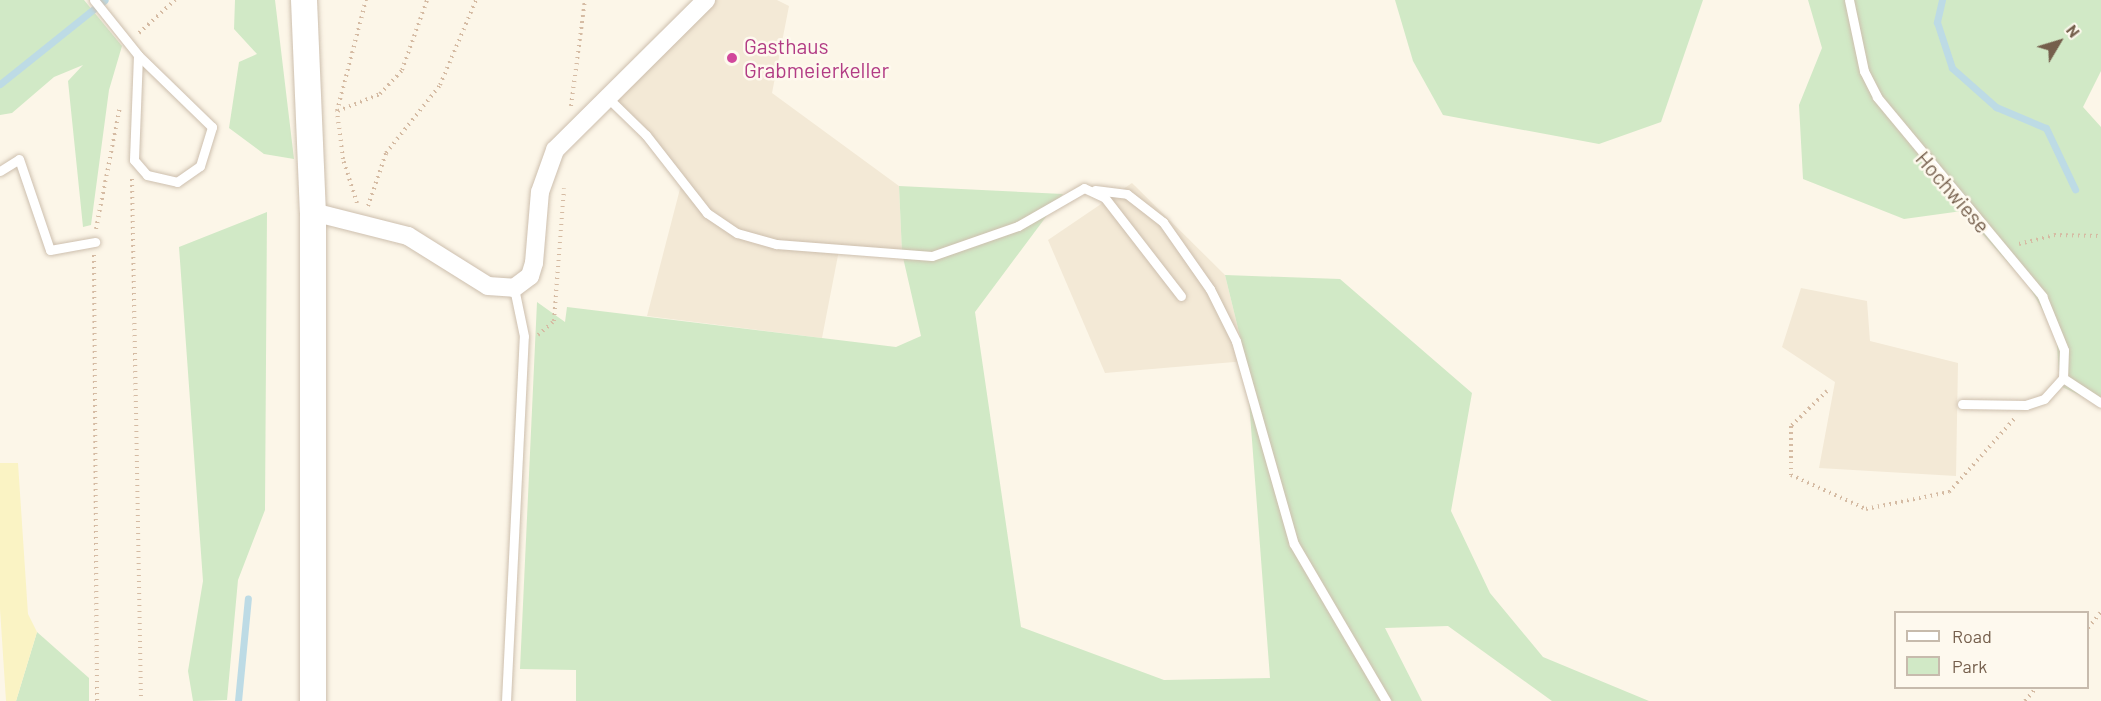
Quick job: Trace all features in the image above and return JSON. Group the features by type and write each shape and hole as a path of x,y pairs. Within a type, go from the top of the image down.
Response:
{"main road":[{"path":"304,0 313,212 313,701"}],"street":[{"path":"313,212 363,223 430,246 488,286 514,288 530,276 546,166 568,135 609,100 706,0"}],"lane":[{"path":"94,0 131,41 138,55 212,127 200,166 177,182 147,175 134,160 133,136 138,55"},
{"name":"Hochwiese","path":"1849,0 1864,71 1877,97 2004,248 2046,304 2064,350 2063,378"},
{"path":"609,100 646,135 707,213 737,232 776,244 932,256 1018,226 1084,188 1127,194 1163,222 1210,289 1236,341 1294,544 1386,701"},
{"path":"0,171 19,159 50,250 94,242"},
{"path":"1084,188 1105,198 1180,296"},
{"path":"506,701 524,336 514,288"},
{"path":"1962,404 2026,405 2044,399 2063,378 2101,403"}],"path":[{"path":"131,41 175,0"},
{"path":"363,223 343,159 337,111 366,0"},
{"path":"337,111 380,94 402,70 427,0"},
{"path":"363,223 386,153 440,85 476,0"},
{"path":"568,135 585,0"},
{"path":"97,701 94,242 121,103"},
{"path":"133,136 130,256 141,701"},
{"path":"2004,248 2054,235 2101,236"},
{"path":"1827,391 1791,426 1791,475 1866,509 1948,492 2026,405"},
{"path":"2089,627 2101,612"},
{"path":"2025,701 2034,689"}],"shaded area":[{"path":"706,0 777,0 789,6 772,93 899,186 902,253 840,245 822,338 647,316 681,185 646,135 610,100"},
{"path":"1132,183 1225,275 1246,361 1105,373 1048,240"},
{"path":"1801,288 1867,301 1870,341 1958,363 1956,476 1819,468 1835,382 1782,347"}],"green space":[{"path":"0,0 84,0 122,46 109,90 91,225 83,227 68,81 83,65 54,77 12,113 0,115"},
{"path":"235,0 275,0 294,159 264,154 229,128 239,62 257,54 234,29"},
{"path":"1395,0 1703,0 1661,122 1599,144 1443,115 1413,61"},
{"path":"1808,0 2101,0 2101,71 2083,107 2101,127 2101,405 2060,386 2056,333 2028,285 1962,211 1904,219 1803,179 1799,105 1822,48"},
{"path":"899,186 1063,194 975,312 1021,627 1164,680 1270,678 1246,361 1225,275 1340,279 1472,393 1451,511 1490,593 1543,657 1649,701 1552,701 1448,626 1385,628 1422,701 576,701 576,670 520,669 537,302 565,322 567,307 896,347 921,336 902,253"},
{"path":"267,212 265,510 238,580 227,700 193,701 188,671 203,581 179,247"},
{"path":"37,632 89,678 89,701 16,701"}],"sand":[{"path":"0,463 18,463 28,614 37,632 16,701 6,701 0,609"}],"waterway":[{"path":"0,84 105,0"},
{"path":"1942,0 1937,22 1952,68 1996,107 2046,128 2075,189"},
{"path":"238,701 248,598"}],"place":[{"name":"Gasthaus Grabmeierkeller","path":"732,58"}]}
